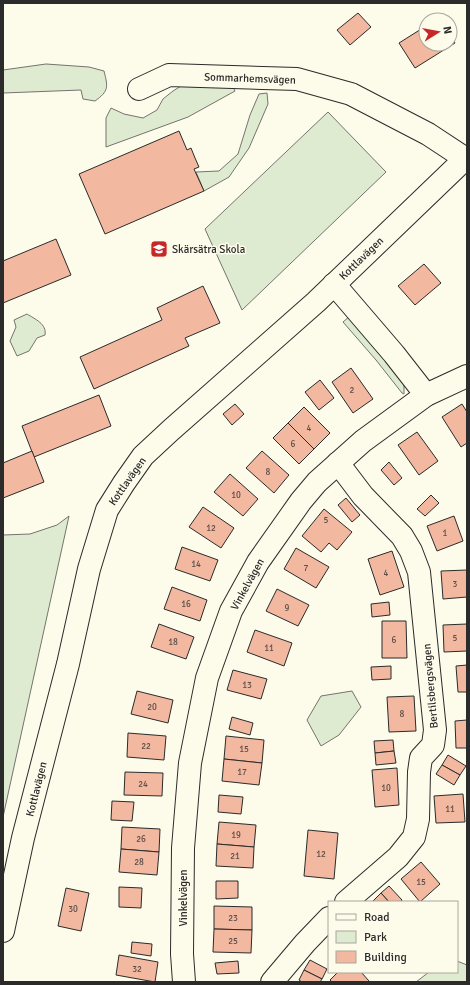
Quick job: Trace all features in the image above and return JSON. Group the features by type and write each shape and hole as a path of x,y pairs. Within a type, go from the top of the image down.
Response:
{"street":[{"name":"Sommarhemsvägen","path":"139,89 169,75 297,79 351,94 428,134 466,158"},
{"name":"Kottlavägen","path":"3,931 23,838 68,664 89,569 107,510 143,456 311,307 466,158"},
{"path":"334,284 394,354 426,395"},
{"name":"Vinkelvägen","path":"184,982 182,954 183,848 190,763 207,678 231,611 258,562 301,501 317,482 363,441 426,395 467,376"},
{"name":"Bertilsbergsvägen","path":"338,463 363,496 402,536 411,551 419,572 435,730 433,745 421,758 419,772 418,819 414,837 398,857 347,901"},
{"path":"272,982 305,943 328,919"}],"green space":[{"path":"46,64 89,67 104,71 107,85 105,91 95,101 83,99 81,90 3,93 3,70"},
{"path":"232,84 235,91 188,117 106,147 106,118 111,108 124,114 143,118 157,110 163,99 181,86"},
{"path":"267,93 268,104 249,148 229,177 204,191 196,172 219,171 238,154 250,115 259,94"},
{"path":"328,112 386,172 242,310 205,229"},
{"path":"27,314 42,325 45,335 37,338 29,351 17,356 10,341 16,327 14,320"},
{"path":"350,316 404,383 404,394 343,322"},
{"path":"69,516 3,817 3,535 30,534 57,525"},
{"path":"352,691 361,707 339,735 321,746 307,720 321,696"},
{"path":"458,961 467,965 467,982 416,982 428,973 458,973"}],"building":[{"path":"358,13 371,27 350,45 337,30"},
{"path":"418,31 418,52 441,52 415,68 399,43"},
{"path":"179,131 187,150 191,148 199,167 194,169 204,191 105,234 79,174"},
{"path":"56,239 71,275 3,303 3,261"},
{"path":"424,264 441,283 415,305 398,286"},
{"path":"203,286 220,323 185,338 189,346 94,389 80,357 162,320 157,308"},
{"path":"351,368 373,399 353,413 332,382"},
{"path":"320,380 334,398 319,410 305,392"},
{"path":"99,395 111,426 34,457 22,426"},
{"path":"235,404 244,414 232,425 223,414"},
{"path":"462,404 467,412 467,443 461,447 442,417"},
{"path":"304,407 330,433 314,449 288,423"},
{"path":"288,423 314,449 299,464 273,438"},
{"path":"417,432 438,461 419,475 398,445"},
{"path":"32,451 44,482 3,498 3,463"},
{"path":"262,451 289,475 274,493 246,468"},
{"path":"389,462 402,478 394,485 381,470"},
{"path":"230,474 258,499 243,516 214,492"},
{"path":"431,495 439,503 425,516 417,509"},
{"path":"346,498 360,515 352,522 338,505"},
{"path":"203,507 234,528 221,548 189,527"},
{"path":"324,509 352,532 337,550 329,543 321,552 302,536"},
{"path":"454,516 463,541 437,551 427,526"},
{"path":"182,547 218,560 210,581 175,569"},
{"path":"296,548 329,567 316,588 284,569"},
{"path":"392,551 404,587 380,595 368,559"},
{"path":"467,570 467,597 443,599 441,571"},
{"path":"172,587 207,600 200,621 164,609"},
{"path":"277,589 309,605 298,626 266,611"},
{"path":"389,602 390,615 372,617 371,604"},
{"path":"382,621 406,621 407,658 382,658"},
{"path":"159,624 194,637 186,659 151,647"},
{"path":"467,624 467,651 444,652 443,625"},
{"path":"255,630 292,643 284,666 247,652"},
{"path":"467,665 467,692 458,692 456,666"},
{"path":"391,666 391,679 372,680 371,667"},
{"path":"233,670 267,679 261,699 227,690"},
{"path":"137,691 173,700 168,723 131,714"},
{"path":"414,696 416,731 389,732 387,697"},
{"path":"232,717 253,723 250,735 229,729"},
{"path":"467,720 467,748 456,748 455,721"},
{"path":"128,733 166,736 164,760 127,757"},
{"path":"226,736 264,740 262,763 224,759"},
{"path":"393,740 394,751 375,753 374,741"},
{"path":"394,751 396,763 376,765 375,753"},
{"path":"448,755 466,766 460,775 442,765"},
{"path":"224,759 262,763 259,785 222,781"},
{"path":"442,765 460,775 454,785 436,774"},
{"path":"397,768 399,805 375,807 372,770"},
{"path":"125,772 163,773 162,796 124,795"},
{"path":"463,794 465,822 436,823 434,796"},
{"path":"219,795 243,797 241,814 218,812"},
{"path":"112,801 134,802 132,821 111,820"},
{"path":"219,822 256,825 254,847 217,844"},
{"path":"122,827 160,829 159,852 121,849"},
{"path":"308,830 338,833 334,879 304,876"},
{"path":"217,844 254,847 253,868 216,866"},
{"path":"121,849 159,852 157,875 119,872"},
{"path":"421,862 440,884 421,901 419,901 401,879"},
{"path":"216,881 238,881 238,898 216,899"},
{"path":"389,886 402,900 388,901 381,893"},
{"path":"119,887 142,888 141,908 119,907"},
{"path":"66,888 89,893 81,931 58,926"},
{"path":"381,893 388,901 373,901"},
{"path":"214,906 252,907 252,930 214,929"},
{"path":"214,929 252,930 251,953 213,952"},
{"path":"132,942 152,944 151,956 131,953"},
{"path":"119,955 158,962 155,982 116,975"},
{"path":"310,960 327,969 322,979 304,970"},
{"path":"238,961 239,973 217,974 215,963"},
{"path":"304,970 322,979 320,982 302,982 299,980"},
{"path":"337,973 362,973 369,981 332,982 330,980"}],"place":[{"name":"Skärsätra Skola","path":"159,249"}]}
